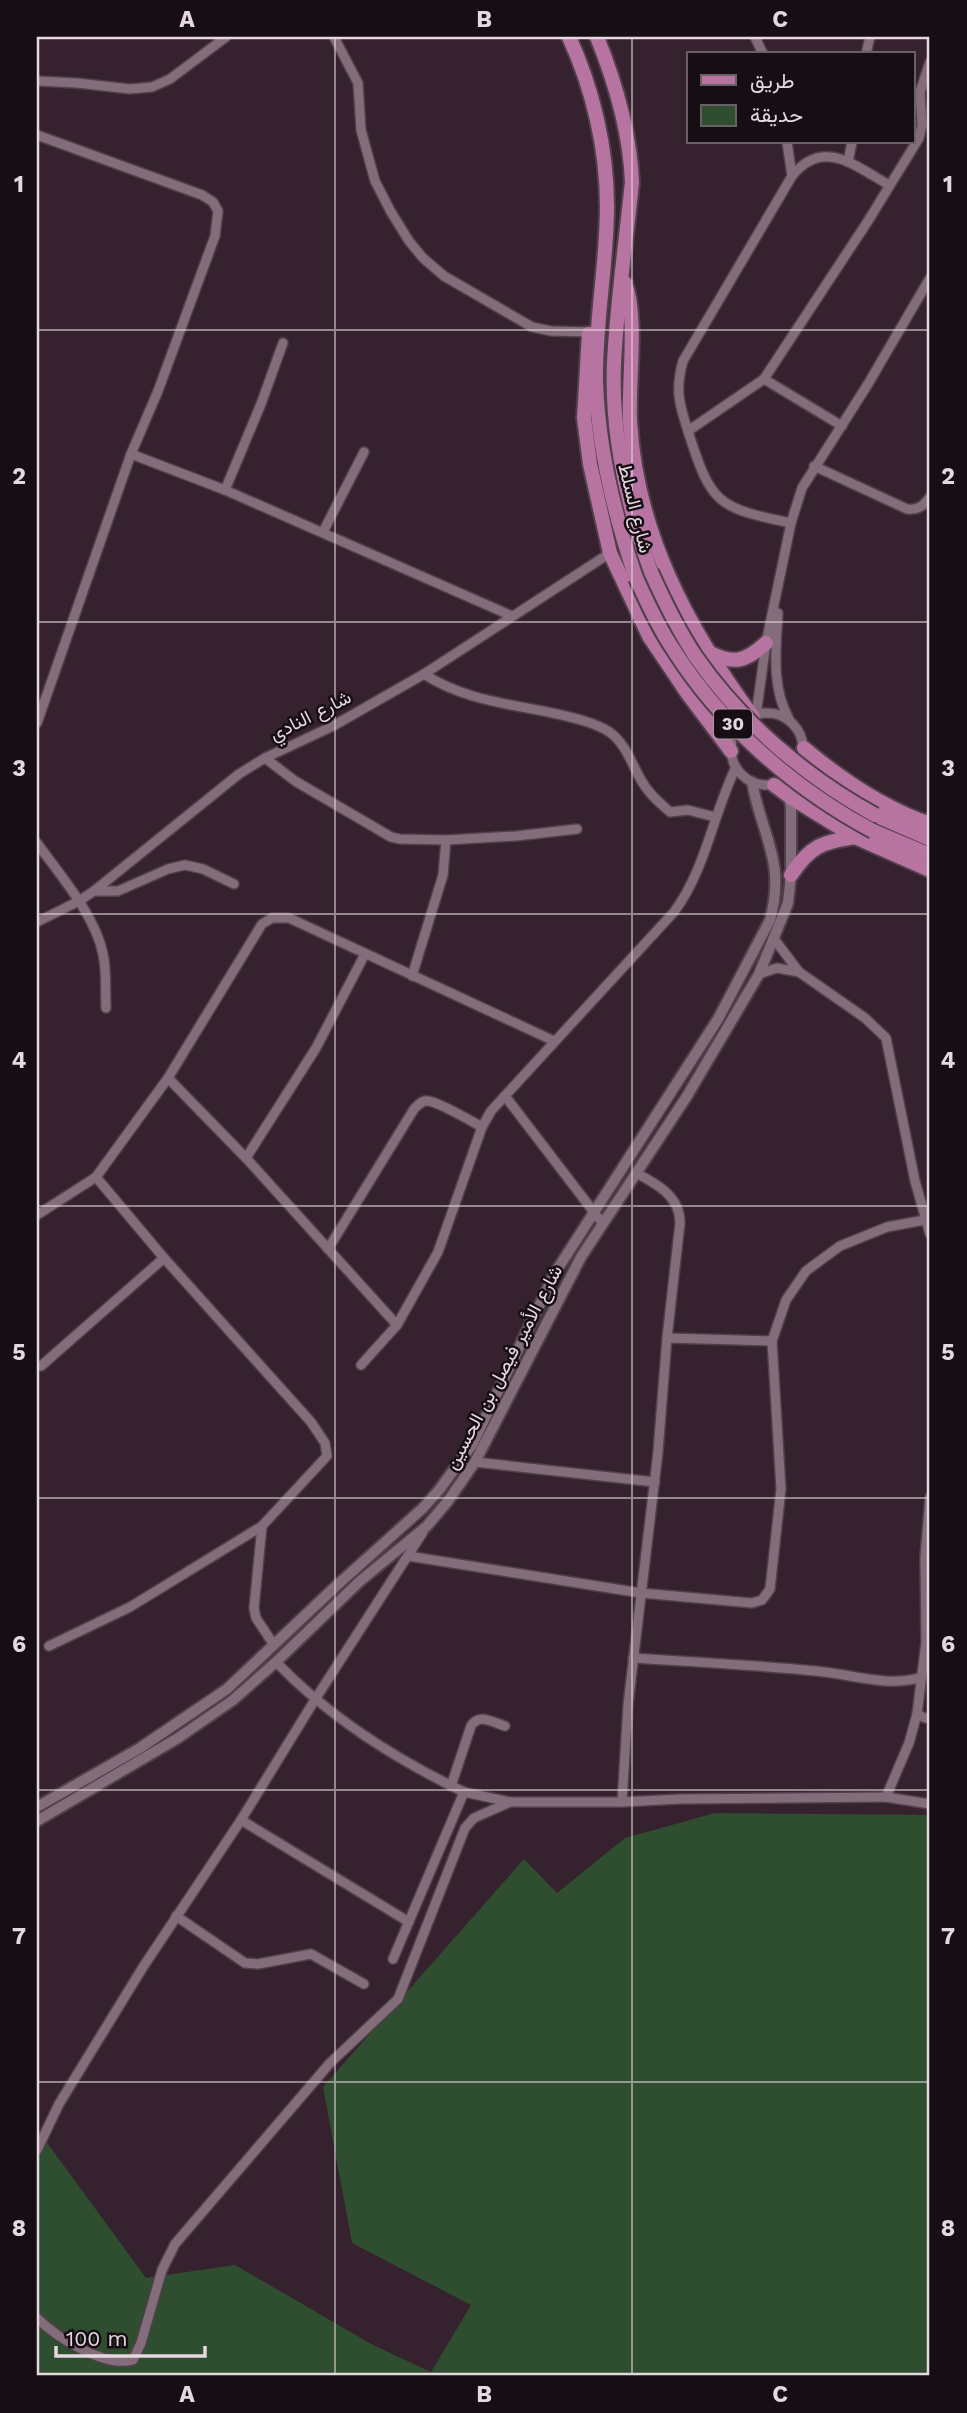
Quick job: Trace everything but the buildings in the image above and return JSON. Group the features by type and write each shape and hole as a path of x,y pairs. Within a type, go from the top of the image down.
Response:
{"main road":[{"name":"شارع السلط","path":"569,37 595,111 605,167 607,210 596,379 601,442 614,510 636,578 657,623 683,665 741,732 796,781 849,818 930,855"},
{"name":"شارع السلط","path":"597,37 619,97 630,153 632,182 614,364 616,421 625,486 637,533 651,572 671,614 696,656 726,696 756,726 804,768 847,799 891,823 930,839"},
{"path":"622,278 631,306 630,422 647,521 664,567 706,651 754,716"},
{"path":"598,317 590,332 584,418 590,464 610,553 649,636 731,751"},
{"path":"706,651 724,659 735,660 750,655 766,643"},
{"path":"804,748 830,771 858,790 889,807 930,824"},
{"path":"780,783 790,797 855,837 930,870"},
{"path":"791,875 800,861 820,844 855,837"}],"street":[{"path":"37,81 130,89 152,87 170,79 226,37"},
{"path":"334,37 358,83 361,130 375,181 403,231 423,258 444,276 532,327 551,331 590,332"},
{"path":"688,431 764,379 868,221 919,138 922,125 920,92 930,62"},
{"path":"37,135 202,195 213,202 218,211 218,229 212,248 131,454 37,723"},
{"path":"787,144 792,176"},
{"path":"848,162 852,144"},
{"path":"791,523 747,514 732,508 719,498 706,482 677,390 683,361 792,176 802,164 810,158 821,156 848,162 889,185"},
{"path":"754,716 791,523 802,488 930,278"},
{"path":"225,490 283,343"},
{"path":"764,379 842,426"},
{"path":"323,532 364,452"},
{"path":"131,454 225,490 512,616"},
{"path":"814,466 907,509 916,510 922,507 930,497"},
{"name":"شارع النادي","path":"37,922 94,891 239,774 265,758 333,726 424,674 610,553"},
{"path":"779,591 777,682 784,709 800,734 804,748 798,769 780,783 752,782 736,767 731,751 738,729 754,716 778,715 791,722"},
{"path":"424,674 454,691 566,716 598,726 619,741 628,752 640,780 670,812 688,810 715,817"},
{"path":"265,758 304,787 396,839 516,836 577,829"},
{"path":"361,1365 397,1325 443,1241 482,1127 492,1111 684,898 736,767"},
{"name":"شارع الأمير فيصل بن الحسين","path":"37,1807 140,1748 227,1689 423,1508 459,1465 499,1392 555,1273 718,1020 770,920 775,902 775,862 752,782"},
{"name":"شارع الأمير فيصل بن الحسين","path":"37,1821 201,1723 233,1700 360,1581 427,1526 455,1493 475,1462 581,1257 694,1084 759,974 775,940 788,902 791,875 790,797"},
{"path":"412,976 443,875 446,839"},
{"path":"37,843 79,901 100,942 106,1008"},
{"path":"94,891 118,891 168,869 185,865 203,869 234,884"},
{"path":"37,1215 96,1177 168,1078 265,921 280,916 319,930 554,1041"},
{"path":"775,940 799,972 866,1018 886,1038 915,1181 930,1234"},
{"path":"246,1158 316,1048 365,954"},
{"path":"759,974 773,968 799,972"},
{"path":"168,1078 246,1158 397,1325"},
{"path":"505,1096 603,1224"},
{"path":"328,1249 420,1103 428,1100 482,1127"},
{"path":"622,1802 625,1737 680,1223 679,1209 661,1187 636,1173"},
{"path":"50,1646 130,1606 262,1527 326,1460 328,1451 310,1422 96,1177"},
{"path":"408,1556 641,1593 752,1602 762,1600 770,1589 780,1489 772,1341 779,1317 791,1291 806,1271 824,1256 840,1246 887,1227 928,1220"},
{"path":"41,1366 164,1258"},
{"path":"667,1338 772,1341"},
{"path":"475,1462 654,1482"},
{"path":"886,1797 909,1742 917,1714 928,1640 925,1557 930,1497"},
{"path":"37,2150 73,2080 427,1526"},
{"path":"262,1527 254,1608 256,1618 274,1645"},
{"path":"290,1630 299,1640"},
{"path":"633,1658 817,1671 894,1682 922,1678"},
{"path":"276,1662 316,1698 377,1745 451,1786 489,1799 622,1802 886,1797 930,1804"},
{"path":"917,1714 930,1717"},
{"path":"451,1786 475,1720 480,1718 505,1726"},
{"path":"393,1959 464,1792"},
{"path":"37,2318 64,2340 86,2351 108,2359 128,2362 133,2360 141,2343 162,2270 175,2244 330,2063 399,1997 465,1828 474,1818 510,1801"},
{"path":"241,1820 409,1922"},
{"path":"445,1836 460,1840"},
{"path":"176,1916 245,1964 311,1954 364,1984"}],"green space":[{"path":"715,1813 930,1815 930,2376 37,2376 37,2129 146,2278 235,2265 373,2345 431,2372 471,2305 352,2243 323,2087 524,1859 557,1893 625,1838"}]}
